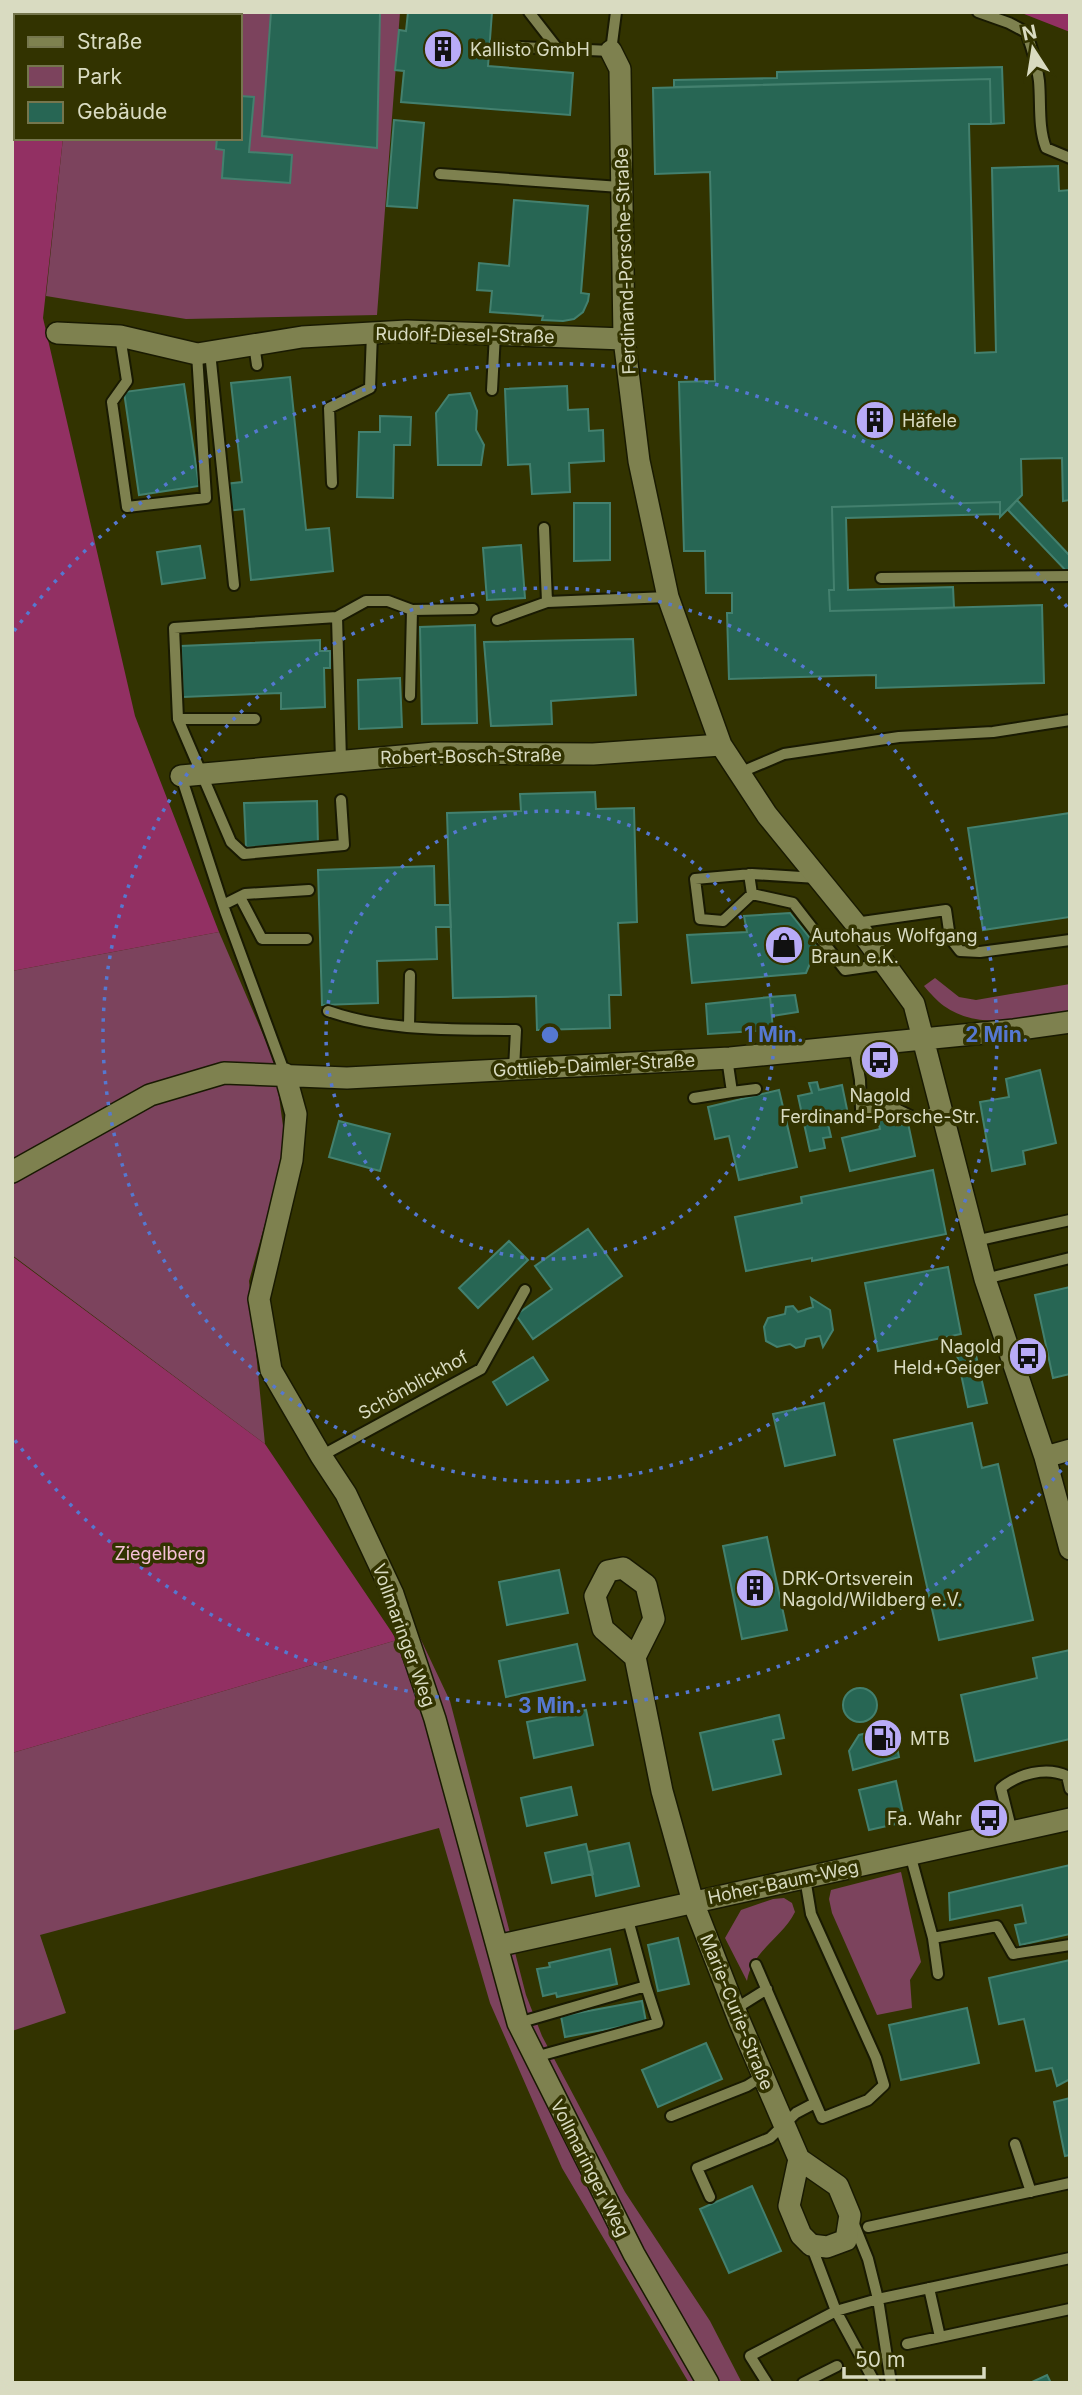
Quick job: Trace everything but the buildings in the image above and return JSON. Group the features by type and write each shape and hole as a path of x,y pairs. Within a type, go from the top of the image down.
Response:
{"street":[{"name":"Ferdinand-Porsche-Straße","path":"611,51 620,69 624,339 639,461 668,597 720,745 767,815 855,923 915,1004 985,1279 1045,1457 1070,1549"},
{"name":"Rudolf-Diesel-Straße","path":"57,332 120,336 203,353 256,355 302,337 407,331 624,339"},
{"name":"Robert-Bosch-Straße","path":"181,776 435,753 593,754 720,745"},
{"name":"Gottlieb-Daimler-Straße","path":"285,1074 347,1078 727,1058 1070,1022"},
{"path":"12,1171 150,1096 224,1073 285,1074"},
{"name":"Vollmaringer Weg","path":"285,1074 296,1114 292,1160 259,1298 271,1370 346,1494 393,1594 436,1718 518,2022 634,2253 708,2383"},
{"path":"1045,1457 1070,1450"},
{"name":"Marie-Curie-Straße","path":"635,1657 662,1791 693,1902 799,2159"},
{"name":"Hoher-Baum-Weg","path":"497,1946 1070,1819"},
{"path":"799,2159 838,2186 859,2221 846,2240 827,2247 811,2245 802,2235 789,2206 799,2159"}],"lane":[{"path":"529,12 557,48"},
{"path":"518,47 611,51 616,12"},
{"path":"978,12 1026,32 1039,78 1041,136 1046,148 1070,158"},
{"path":"440,174 620,187"},
{"path":"332,483 329,408 370,388 372,333"},
{"path":"492,390 495,334"},
{"path":"120,336 127,381 112,402 127,507 206,498 203,353"},
{"path":"203,353 234,585"},
{"path":"544,528 547,602"},
{"path":"881,578 1070,576"},
{"path":"497,620 547,602 668,597"},
{"path":"341,800 345,845 244,855 231,842 204,773 178,719 174,628 337,617 366,601 388,601 412,610 473,609"},
{"path":"410,696 412,610"},
{"path":"337,617 341,761"},
{"path":"178,719 255,719"},
{"path":"739,773 784,754 899,737 993,732 1070,720"},
{"path":"181,776 223,905 285,1074"},
{"path":"752,894 723,921 700,919 695,879 749,874 817,878"},
{"path":"749,874 752,894"},
{"path":"223,905 245,894 309,890"},
{"path":"752,894 793,903 845,970 886,964"},
{"path":"240,897 262,939 307,939"},
{"path":"855,923 946,910 950,938 960,951 980,952 1070,940"},
{"path":"409,1026 410,975"},
{"path":"328,1011 368,1022 516,1030 514,1069"},
{"path":"854,1045 860,1080 861,1109 890,1106 917,1119 941,1110"},
{"path":"727,1058 732,1092"},
{"path":"694,1098 756,1089"},
{"path":"975,1241 1070,1220"},
{"path":"985,1279 1070,1258"},
{"name":"Schönblickhof","path":"321,1456 481,1369 525,1290"},
{"path":"1012,1832 1001,1788 1014,1777 1054,1770 1067,1776 1070,1789"},
{"path":"911,1854 933,1938 938,1974"},
{"path":"756,1965 822,2118 868,2100 884,2084 876,2058 811,1914 805,1878"},
{"path":"535,2057 658,2023 627,1916"},
{"path":"933,1938 997,1926 1013,1954 1070,1945"},
{"path":"518,2022 646,1986"},
{"path":"735,2009 767,1989"},
{"path":"671,2116 747,2086 763,2076"},
{"path":"710,2197 697,2168 770,2138 796,2113 815,2103"},
{"path":"1014,2144 1031,2192"},
{"path":"891,2383 878,2299 859,2221 1070,2183"},
{"path":"811,2245 836,2311 875,2383"},
{"path":"767,2383 750,2356 836,2311 878,2299 1070,2258"},
{"path":"929,2288 940,2337"},
{"path":"907,2344 1070,2309"},
{"path":"803,2383 837,2366"}],"green space":[{"path":"12,12 76,12 14,14 14,140 63,140 43,318 135,716 219,932 12,971"},
{"path":"400,12 377,315 186,319 46,296 63,140 242,140 242,14 76,14"},
{"path":"1019,12 1070,12 1070,32"},
{"path":"219,932 274,1060 286,1148 249,1281 265,1444 12,1255 12,971"},
{"path":"935,978 959,997 976,1000 1070,984 1070,1012 1006,1021 973,1019 958,1014 934,997 924,986"},
{"name":"Ziegelberg","path":"12,1256 265,1444 397,1640 12,1753"},
{"path":"414,1625 450,1701 526,1995 542,2036 625,2192 710,2321 742,2383 689,2383 562,2168 490,2003 439,1828 40,1935 66,2013 12,2031 12,1753 397,1640"},
{"path":"901,1872 921,1962 910,1980 912,2008 877,2015 832,1913 829,1899 831,1890"},
{"path":"784,1898 792,1903 795,1912 755,1961 747,1981 725,1938 741,1910"}],"place":[{"name":"Kallisto GmbH","path":"443,49"},
{"name":"Häfele","path":"875,420"},
{"name":"Autohaus Wolfgang Braun e.K.","path":"784,945"},
{"name":"Nagold Ferdinand-Porsche-Str.","path":"880,1060"},
{"name":"Nagold Held+Geiger","path":"1028,1356"},
{"name":"DRK-Ortsverein Nagold/Wildberg e.V.","path":"755,1588"},
{"name":"MTB","path":"883,1738"},
{"name":"Fa. Wahr","path":"989,1818"}]}
